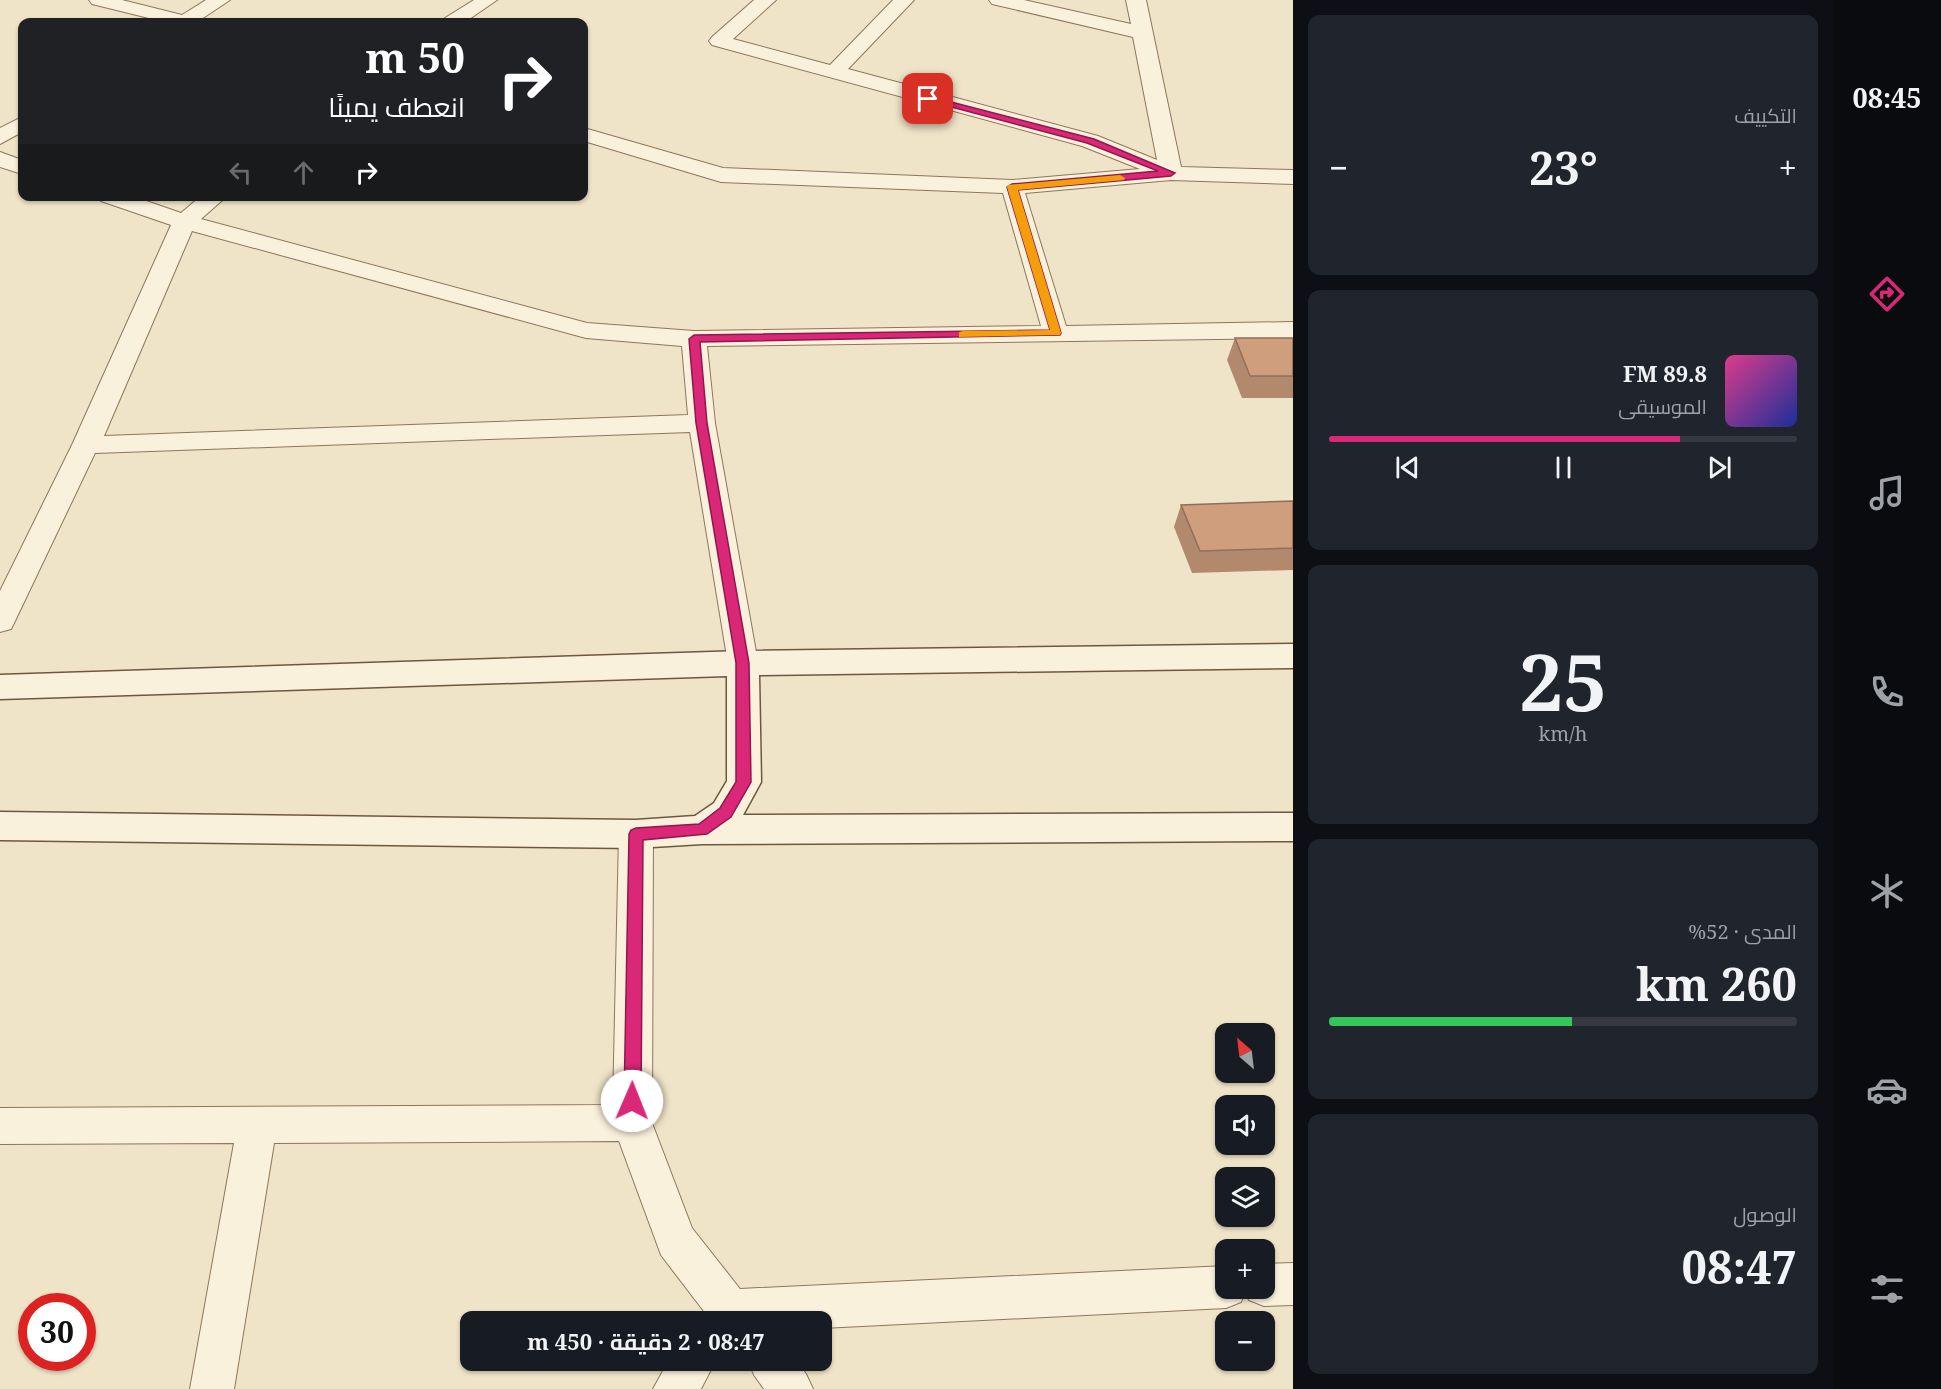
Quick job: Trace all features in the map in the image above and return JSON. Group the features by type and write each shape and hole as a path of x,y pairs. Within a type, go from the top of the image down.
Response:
{"street":[{"path":"99,0 169,18"},
{"path":"191,18 220,0"},
{"path":"458,18 487,0"},
{"path":"766,0 719,40 1090,141 1171,173"},
{"path":"999,0 1143,33"},
{"path":"1136,0 1171,173"},
{"path":"834,72 896,1"},
{"path":"0,137 18,126"},
{"path":"588,135 721,175 1012,187 1171,173 1293,177"},
{"path":"0,159 18,166"},
{"path":"1012,187 1056,333"},
{"path":"123,201 184,222 585,330 694,339 1293,330"},
{"path":"0,621 86,445 184,222 210,201"},
{"path":"694,339 702,423 743,663 744,782 726,813 702,830"},
{"path":"86,445 702,423"},
{"path":"0,687 743,663 1293,656"},
{"path":"0,826 636,834 702,830 1293,826"},
{"path":"636,834 632,1123 676,1241 726,1311"},
{"path":"0,1126 632,1123"},
{"path":"212,1389 257,1125"},
{"path":"832,1312 1215,1288"},
{"path":"675,1389 687,1371"},
{"path":"777,1371 791,1389"}],"building":[{"path":"1235,338 1293,338 1293,376 1250,376"},
{"path":"1293,501 1293,548 1200,551 1181,505"}],"slow traffic":[{"path":"963,335 1056,333 1012,187 1120,178"}],"route":[{"path":"632,1101 636,834 702,830 726,813 744,782 743,663 702,423 694,339 1056,333 1012,187 1171,173 1090,141 928,99"}]}
